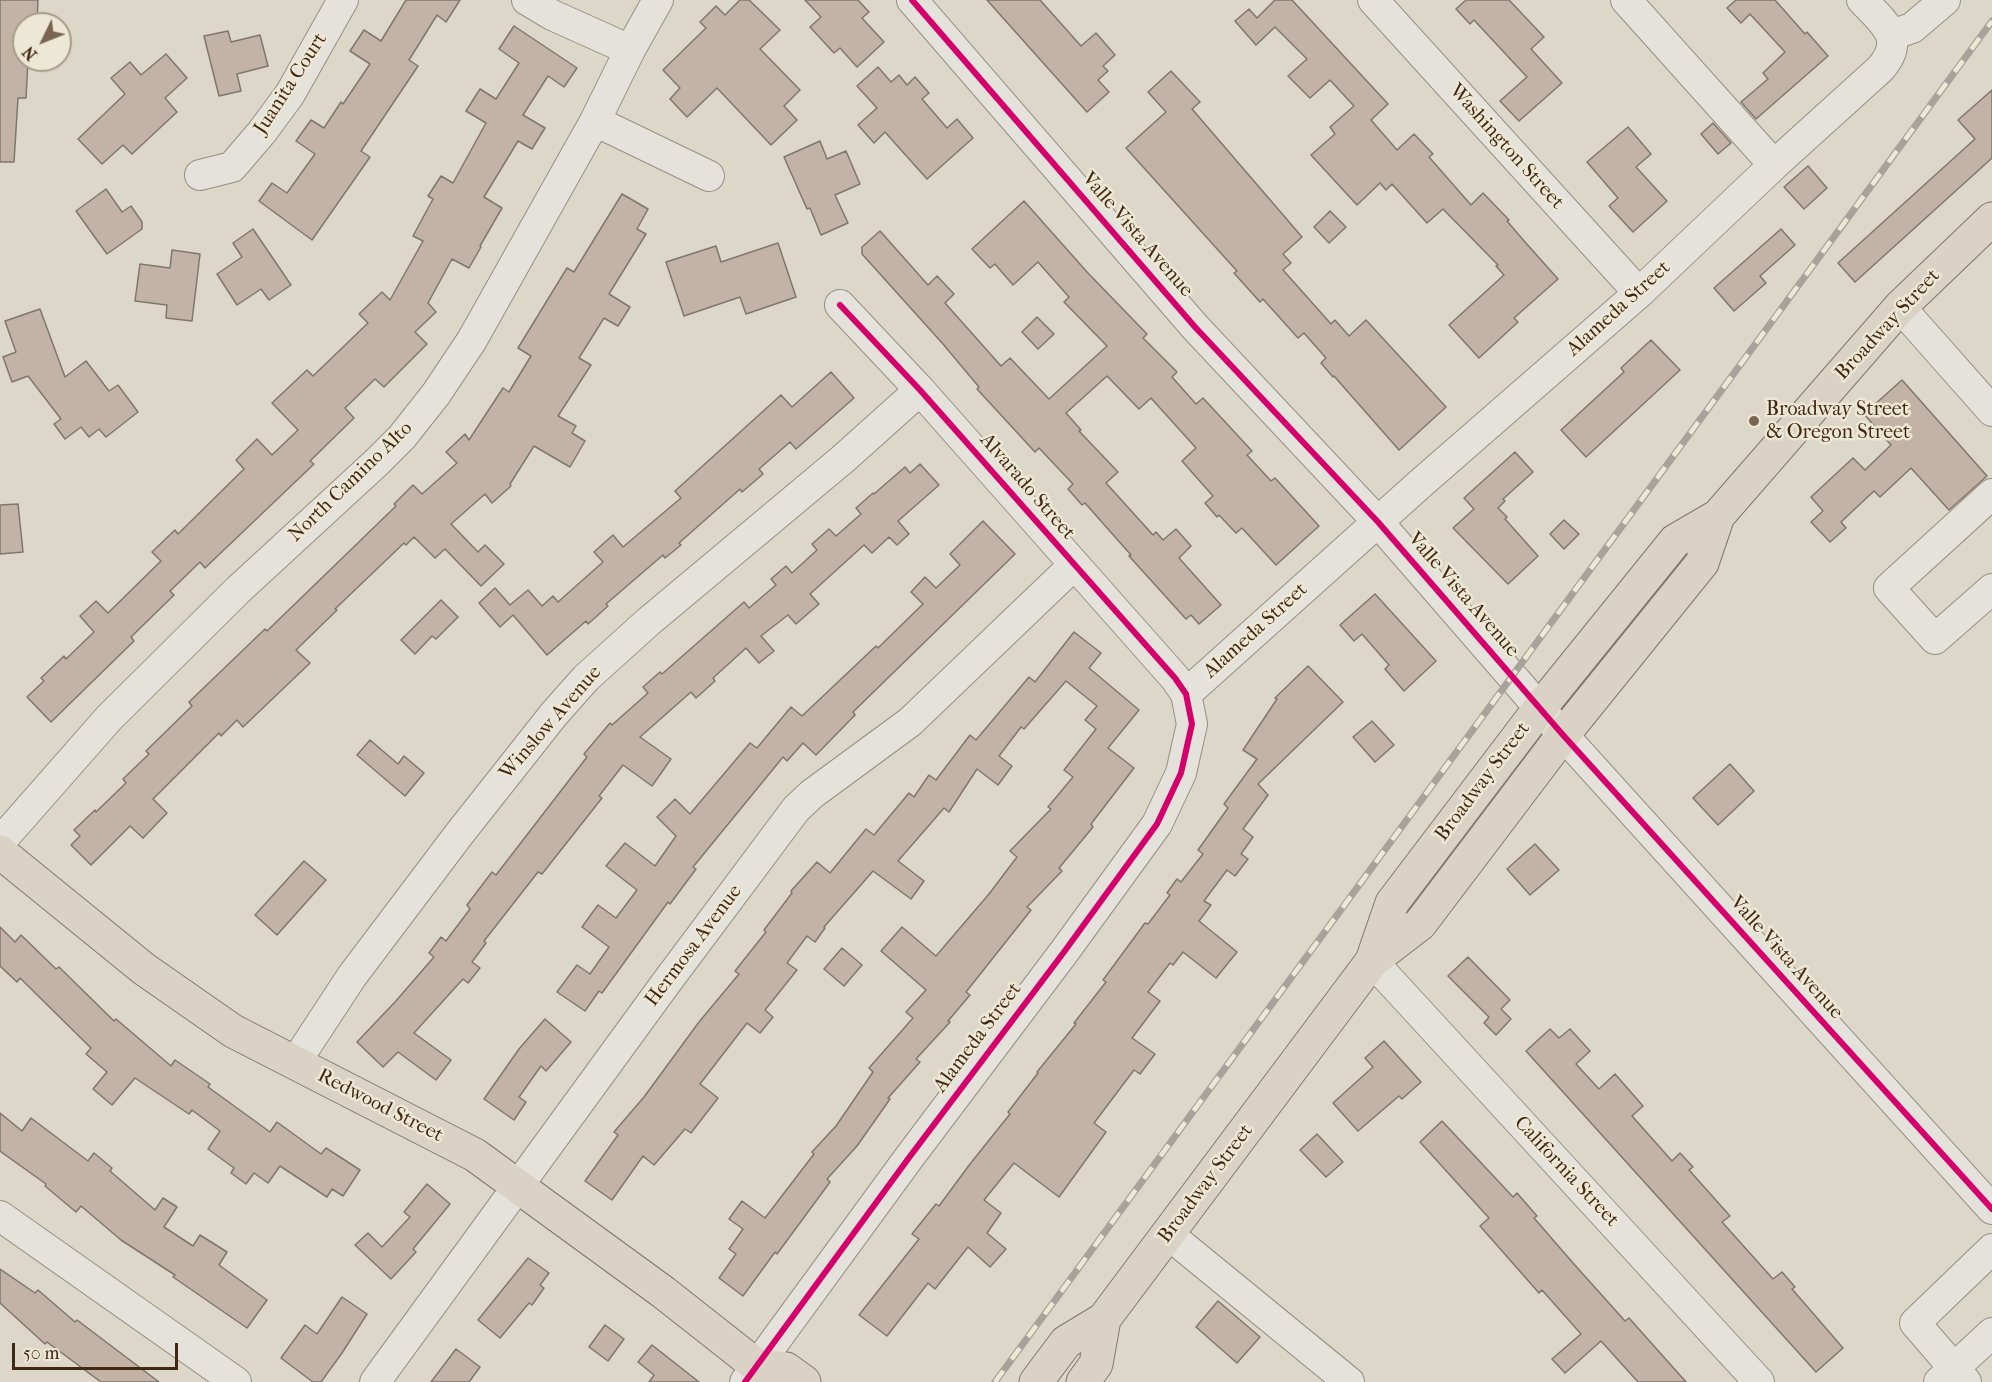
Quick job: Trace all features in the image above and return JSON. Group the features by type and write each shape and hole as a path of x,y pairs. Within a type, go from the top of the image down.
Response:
{"main road":[{"name":"Broadway Street","path":"1372,961 1392,903 1540,708 1675,541 1718,516 1900,308 1992,219"},
{"name":"Broadway Street","path":"1036,1382 1066,1342 1104,1319 1372,961 1420,924 1563,735 1702,563 1718,516"},
{"name":"Redwood Street","path":"0,852 144,969 233,1031 475,1155 663,1293 754,1377"},
{"name":"Broadway Street","path":"1083,1382 1096,1364 1104,1319"},
{"path":"754,1377 786,1369 804,1382"}],"street":[{"name":"Juanita Court","path":"200,175 232,166 262,132 290,94 343,0"},
{"path":"526,0 552,15 630,50"},
{"name":"North Camino Alto","path":"0,842 117,710 238,590 377,462 402,437 436,394 472,340 595,121 658,0"},
{"name":"Valle Vista Avenue","path":"912,0 1195,327 1378,522 1563,735 1988,1195"},
{"name":"Washington Street","path":"1373,0 1639,293"},
{"path":"1626,0 1774,165"},
{"path":"1862,0 1889,28 1891,35 1912,28 1945,0"},
{"name":"Alameda Street","path":"754,1377 908,1158 1064,952 1156,824 1180,773 1192,724 1186,694 1639,293 1774,165 1880,69 1891,54 1893,46 1891,35"},
{"path":"595,121 709,177"},
{"name":"Alvarado Street","path":"840,305 920,390 1175,678 1186,694"},
{"path":"1900,308 1992,411"},
{"name":"Winslow Avenue","path":"295,1063 380,938 554,714 586,678 648,622 843,459 920,390"},
{"path":"1992,494 1889,588 1935,639 1992,589"},
{"name":"Hermosa Avenue","path":"375,1382 796,809 812,794 910,722 1074,566"},
{"name":"California Street","path":"1372,961 1759,1382"},
{"path":"0,1216 236,1382"},
{"path":"1168,1234 1349,1382"},
{"path":"1992,1249 1915,1323 1953,1377 1992,1332"}],"building":[{"path":"0,0 38,0 38,12 12,12 12,72 27,72 26,98 18,98 14,162 0,162"},
{"path":"406,0 460,0 446,22 437,15 409,60 418,66 361,151 370,157 312,240 259,201 272,183 287,193 315,154 296,141 311,120 324,128 370,64 350,51 364,30 381,41"},
{"path":"740,0 749,0 780,30 760,49 800,90 784,106 797,120 771,145 717,88 687,117 670,99 680,88 663,70 706,28 700,22 716,6 725,15"},
{"path":"805,0 858,0 869,12 862,18 884,42 857,67 840,48 834,53 810,27 821,17"},
{"path":"987,0 1040,0 1081,46 1096,33 1115,55 1103,66 1108,71 1098,80 1109,92 1087,112"},
{"path":"1275,0 1292,0 1388,104 1371,120 1397,150 1414,134 1433,154 1429,157 1471,205 1483,193 1509,220 1507,221 1558,279 1514,318 1518,322 1479,358 1449,325 1504,275 1496,266 1498,265 1443,209 1427,223 1392,184 1386,190 1380,183 1357,205 1311,155 1335,134 1330,127 1354,106 1330,80 1310,98 1288,76 1307,59 1275,27 1256,45 1235,21 1249,9 1257,18"},
{"path":"1466,0 1509,0 1544,37 1531,49 1562,83 1519,121 1500,101 1527,77 1474,20 1470,24 1456,9"},
{"path":"1736,0 1775,0 1828,56 1756,119 1741,102 1768,79 1763,73 1785,52 1750,14 1741,23 1727,8"},
{"path":"514,26 577,68 564,87 548,76 523,115 545,128 532,149 518,141 484,197 502,208 469,268 452,259 428,303 436,312 415,332 427,344 384,387 375,379 345,408 354,418 310,461 314,464 205,568 200,562 170,591 174,595 131,637 134,641 51,722 27,697 44,681 41,678 64,656 66,659 94,632 80,616 96,601 108,613 161,561 152,552 175,530 178,534 244,469 236,460 257,439 272,455 298,430 272,403 307,370 313,376 368,323 359,314 382,292 390,300 423,241 413,236 433,199 428,196 441,176 453,183 486,123 466,111 480,89 496,99 519,63 499,49"},
{"path":"228,31 231,42 260,35 268,66 237,74 241,91 219,96 204,36"},
{"path":"166,54 187,78 165,98 177,112 132,154 123,145 102,164 78,139 125,94 111,78 130,62 141,75"},
{"path":"878,67 891,82 899,75 907,85 915,77 929,93 922,99 947,128 957,119 973,138 927,179 885,132 874,143 858,125 877,108 857,86"},
{"path":"1171,71 1200,102 1192,109 1302,237 1283,254 1291,263 1283,270 1331,324 1335,320 1349,336 1366,320 1446,407 1399,450 1321,363 1326,358 1304,333 1298,338 1263,299 1260,302 1234,273 1237,271 1126,148 1166,112 1148,92"},
{"path":"1992,90 1992,158 1855,282 1838,263 1975,139 1958,120"},
{"path":"1713,123 1731,143 1718,154 1701,134"},
{"path":"1628,127 1651,154 1636,167 1667,201 1633,232 1609,206 1618,198 1587,162"},
{"path":"820,141 827,159 846,151 860,184 835,195 848,223 821,235 784,157"},
{"path":"1808,166 1827,188 1804,209 1784,187"},
{"path":"106,189 122,212 131,206 142,222 142,229 107,254 76,211"},
{"path":"622,194 648,209 637,229 646,234 609,294 630,307 618,326 604,318 579,358 591,365 558,416 576,426 572,433 585,441 570,467 534,446 510,484 511,486 492,503 485,494 451,524 478,552 485,545 504,564 481,586 445,549 435,558 414,537 406,545 404,543 296,650 310,663 243,727 237,720 221,736 219,733 153,799 167,813 143,838 130,826 91,865 71,845 80,836 74,830 126,783 123,779 149,754 146,751 192,706 189,702 265,629 267,631 396,506 394,504 413,485 422,494 457,463 446,452 465,434 469,440 503,388 509,392 531,356 518,348 567,268 574,272"},
{"path":"1024,201 1087,272 1147,334 1143,338 1177,372 1172,377 1196,404 1203,398 1252,451 1247,455 1271,481 1275,478 1319,526 1276,565 1242,528 1236,533 1205,503 1213,496 1182,461 1196,448 1151,398 1139,409 1107,376 1066,413 1081,430 1079,431 1118,472 1106,483 1153,535 1156,532 1163,540 1176,529 1191,546 1179,558 1221,605 1199,624 1191,615 1186,619 1085,503 1082,505 1068,489 1073,484 1039,448 1035,452 977,389 979,387 943,344 862,254 862,247 880,231 928,285 937,276 954,294 945,303 1001,366 1010,358 1049,399 1107,346 1064,302 1069,297 1038,262 1013,285 995,264 990,268 972,249"},
{"path":"1330,211 1346,227 1329,243 1314,227"},
{"path":"253,229 291,285 269,300 261,289 237,305 217,274 242,257 233,243"},
{"path":"1781,229 1795,245 1760,276 1766,283 1734,311 1714,288"},
{"path":"778,243 796,297 746,314 740,297 684,316 666,262 716,246 721,262"},
{"path":"172,250 200,254 192,321 166,318 167,305 135,301 140,264 170,268"},
{"path":"40,309 65,377 86,361 109,391 118,385 138,412 106,437 99,429 89,437 81,427 65,439 54,424 61,419 28,376 12,382 3,357 16,352 5,321"},
{"path":"1037,317 1054,334 1038,349 1022,332"},
{"path":"1651,340 1680,370 1586,457 1561,430 1624,372 1621,368"},
{"path":"831,372 854,398 796,449 790,442 759,469 763,474 742,492 740,489 679,543 681,545 665,558 663,555 606,604 608,606 588,624 586,621 547,655 513,615 500,627 479,603 495,588 510,605 528,590 542,606 553,596 558,602 603,562 594,552 613,535 623,547 681,498 675,491 781,395 792,407"},
{"path":"1902,380 1987,476 1949,510 1911,468 1880,497 1874,491 1841,522 1846,528 1830,542 1811,522 1823,511 1811,497 1853,458 1865,470 1891,445 1864,414"},
{"path":"1515,452 1533,472 1503,499 1505,501 1498,508 1538,556 1508,584 1453,528 1474,509 1464,498"},
{"path":"920,464 939,485 898,521 909,534 897,545 889,537 872,553 864,545 810,594 819,604 796,624 788,615 761,636 774,651 759,663 746,648 713,678 715,681 696,698 691,692 640,737 671,759 652,786 623,765 599,796 602,798 542,874 538,872 484,941 486,943 472,962 480,968 468,983 463,979 414,1033 451,1060 436,1080 398,1052 383,1067 357,1042 434,957 429,953 441,937 446,941 470,909 467,905 492,872 496,875 587,757 584,754 610,723 612,725 648,693 643,687 660,672 662,674 744,602 749,608 776,585 771,579 786,566 792,573 817,550 812,544 829,529 836,536 861,514 856,508 873,493 905,467 910,473"},
{"path":"18,504 23,552 0,554 0,505"},
{"path":"1564,520 1579,534 1564,549 1550,534"},
{"path":"983,521 1015,554 853,712 855,715 816,755 803,743 787,761 783,757 693,867 696,869 670,904 668,902 602,993 599,991 585,1011 557,992 577,965 590,974 609,947 582,927 598,905 616,918 637,890 606,866 625,843 655,866 676,836 657,817 675,799 690,814 750,743 757,748 791,707 802,716 876,646 878,648 923,604 911,592 925,577 936,588 960,565 950,554"},
{"path":"1375,594 1436,661 1404,691 1385,669 1389,665 1362,634 1354,641 1340,625"},
{"path":"441,600 458,617 436,639 432,636 415,654 401,640"},
{"path":"1074,632 1101,653 1089,668 1139,710 1108,748 1134,768 1091,824 1093,827 1059,868 1062,871 1027,907 1031,910 966,992 970,995 948,1021 950,1022 916,1059 920,1062 888,1098 890,1099 857,1146 827,1179 830,1182 743,1296 719,1278 736,1254 729,1249 743,1229 729,1219 742,1201 765,1218 814,1154 812,1152 836,1126 873,1072 869,1068 913,1018 906,1012 926,990 881,951 902,927 936,956 1017,857 1010,851 1051,809 1048,807 1073,777 1064,770 1096,729 1085,720 1097,706 1066,681 1024,729 1021,727 999,756 1012,766 998,785 977,769 949,812 944,808 898,861 924,881 911,899 873,871 824,927 815,942 807,936 787,963 797,970 765,1010 773,1017 760,1033 747,1023 700,1084 718,1098 691,1133 685,1129 654,1165 643,1156 612,1200 585,1181 618,1135 614,1132 644,1097 699,1022 739,974 735,971 766,932 764,930 792,893 791,891 817,862 830,873 866,829 874,835 909,793 914,797 929,775 936,780 970,735 976,740 1029,677 1035,682"},
{"path":"1308,666 1343,702 1258,784 1268,795 1243,829 1253,837 1241,854 1248,859 1235,876 1227,870 1204,901 1211,905 1199,921 1237,952 1216,978 1183,952 1173,965 1170,963 1148,992 1160,1001 1132,1038 1155,1054 1140,1074 1134,1070 1094,1123 1106,1132 1059,1197 1014,1163 984,1200 1001,1213 987,1233 1006,1249 990,1267 968,1247 935,1289 928,1283 887,1336 859,1315 919,1239 912,1234 936,1204 939,1206 1010,1114 1008,1112 1037,1072 1106,982 1103,980 1145,923 1148,924 1170,895 1167,893 1177,879 1181,882 1203,854 1198,850 1228,808 1224,804 1257,759 1243,750 1277,699 1275,698"},
{"path":"1372,721 1394,745 1375,762 1353,737"},
{"path":"370,740 398,764 404,756 424,773 405,796 357,755"},
{"path":"1730,764 1754,791 1718,825 1693,798"},
{"path":"1535,844 1559,870 1530,895 1507,869"},
{"path":"304,861 326,880 277,935 255,915"},
{"path":"0,927 15,942 21,935 56,969 59,967 114,1021 116,1019 171,1066 175,1060 210,1084 208,1087 270,1132 277,1122 321,1154 326,1148 360,1170 343,1196 332,1189 327,1197 280,1166 268,1183 254,1173 246,1184 231,1173 234,1168 208,1149 220,1131 192,1110 189,1114 135,1078 112,1105 93,1089 107,1072 86,1054 91,1048 20,978 17,982 0,966"},
{"path":"842,948 862,965 844,986 824,969"},
{"path":"1468,957 1510,1000 1501,1009 1511,1019 1496,1035 1484,1023 1489,1017 1448,976"},
{"path":"545,1019 571,1042 546,1071 541,1066 519,1097 526,1102 514,1120 484,1099 519,1049"},
{"path":"1550,1029 1559,1038 1570,1029 1590,1051 1576,1064 1599,1089 1615,1074 1643,1106 1632,1116 1672,1161 1680,1153 1693,1167 1689,1170 1730,1216 1722,1222 1773,1279 1782,1272 1795,1287 1792,1289 1843,1348 1816,1372 1526,1051"},
{"path":"1384,1041 1421,1082 1402,1099 1399,1096 1358,1131 1333,1103 1373,1067 1365,1058"},
{"path":"0,1113 22,1131 31,1118 88,1161 94,1153 112,1168 110,1171 155,1210 163,1198 177,1207 164,1227 193,1246 200,1235 227,1252 219,1265 267,1300 247,1328 173,1277 175,1275 121,1240 81,1206 76,1212 45,1186 46,1184 0,1151"},
{"path":"1442,1121 1513,1197 1517,1193 1537,1216 1534,1218 1573,1263 1625,1321 1629,1318 1686,1382 1638,1382 1601,1341 1565,1373 1552,1359 1581,1334 1542,1290 1539,1293 1480,1226 1489,1218 1420,1142"},
{"path":"1317,1134 1343,1162 1326,1177 1300,1150"},
{"path":"427,1184 450,1204 413,1249 416,1252 391,1279 355,1245 368,1233 382,1247 410,1217 404,1212"},
{"path":"528,1258 549,1273 540,1285 544,1288 532,1305 529,1303 500,1338 478,1320"},
{"path":"0,1269 35,1293 38,1290 75,1322 77,1320 159,1382 101,1382 47,1342 45,1344 0,1303"},
{"path":"342,1297 367,1314 321,1382 313,1382 281,1358 305,1325 317,1334"},
{"path":"1218,1301 1260,1337 1237,1363 1196,1327"},
{"path":"605,1325 624,1339 608,1361 589,1347"},
{"path":"652,1345 699,1382 649,1382 654,1375 638,1362"},
{"path":"456,1349 480,1367 469,1382 431,1382"}],"railway":[{"path":"995,1382 1992,21"}],"cycle path":[{"path":"912,0 1195,327 1378,522 1563,735 1992,1209"},
{"path":"745,1382 1157,824 1181,773 1192,724 1186,694 1175,678 920,390 840,305"}],"place":[{"name":"Broadway Street & Oregon Street","path":"1754,421"}]}
